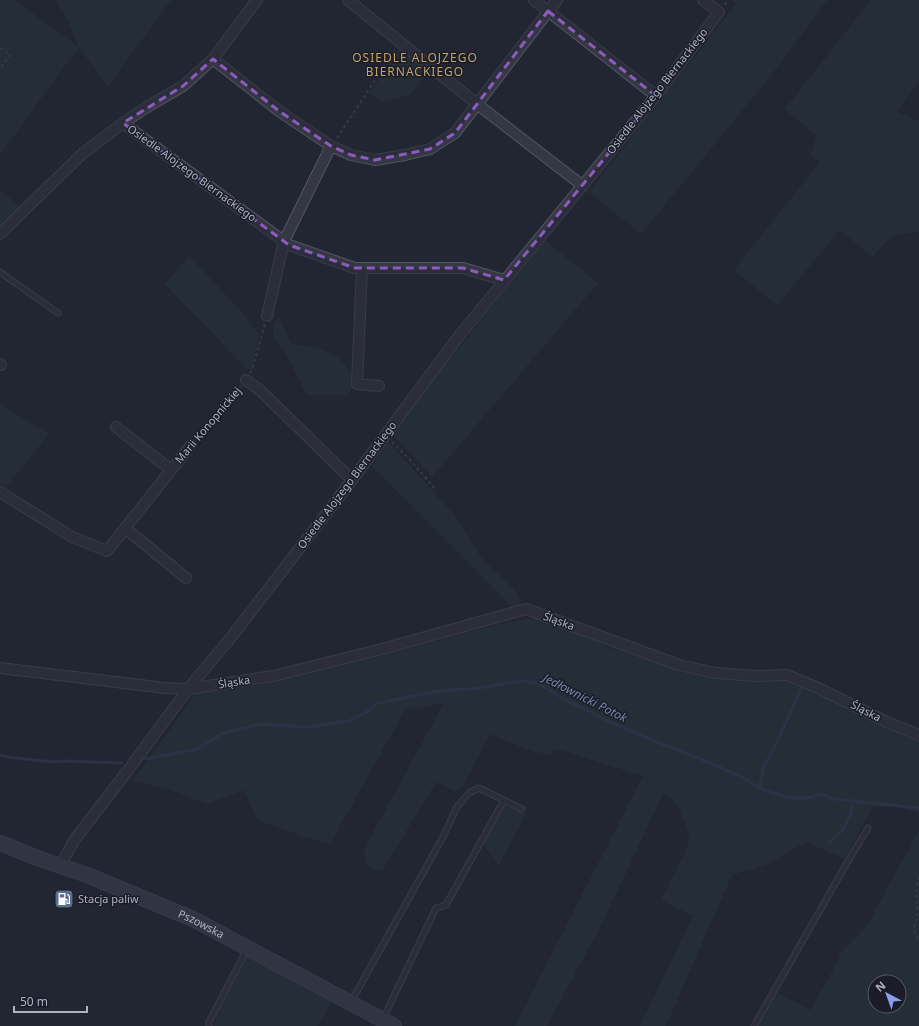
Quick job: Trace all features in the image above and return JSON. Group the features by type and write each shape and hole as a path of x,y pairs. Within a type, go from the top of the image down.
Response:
{"main road":[{"name":"Pszowska","path":"0,843 40,859 87,875 193,919 388,1023"}],"street":[{"name":"Osiedle Alojzego Biernackiego","path":"257,0 213,59 183,86 123,123 289,244 355,268 463,268 504,280"},
{"path":"348,0 477,104 583,186"},
{"path":"534,0 656,96"},
{"path":"213,59 279,111 331,146 351,155 375,160 430,149 455,133 557,0"},
{"name":"Osiedle Alojzego Biernackiego","path":"188,689 233,635 352,480 459,336 656,96 719,12 703,0"},
{"path":"0,234 82,154 123,123"},
{"path":"267,316 284,241 331,146"},
{"path":"362,268 357,384 379,386"},
{"name":"Marii Konopnickiej","path":"246,380 261,391 352,480"},
{"path":"116,427 171,470"},
{"name":"Marii Konopnickiej","path":"0,492 72,536 107,551 191,445"},
{"path":"125,528 186,578"},
{"name":"Śląska","path":"0,668 165,688 188,689 273,676 382,650 526,609 679,665 716,673 756,676 787,675 816,687 889,723 919,735"},
{"path":"60,866 76,839 188,689"}],"lane":[{"path":"0,272 58,313"},
{"path":"351,1003 443,837 457,807 469,793 479,788 522,809"},
{"path":"388,1023 436,908 446,905 504,800"},
{"path":"754,1026 868,828"},
{"path":"209,1026 209,1022 248,948"}],"path":[{"path":"331,146 400,42"},
{"path":"0,48 10,55 0,68"},
{"path":"246,380 252,370 267,316"},
{"name":"Marii Konopnickiej","path":"191,445 246,380"},
{"path":"386,435 436,490"},
{"path":"919,877 917,893 917,920 914,928 916,938 919,940"}],"highlighted area":[{"path":"548,11 656,96 504,280 463,268 355,268 289,245 123,123 183,86 213,59 279,111 331,146 351,155 375,160 430,149 455,133"}],"shaded area":[{"path":"0,0 14,0 79,47 64,12 56,0 171,0 108,86 79,48 0,155"},
{"path":"731,0 827,0 776,69 641,234 589,192 736,4"},
{"path":"871,0 919,0 919,82 896,112 919,121 919,232 893,236 872,257 840,230 777,305 734,270 820,162 810,155 817,136 785,109"},
{"path":"400,48 429,71 409,95 382,101 369,94"},
{"path":"0,190 21,208 0,228"},
{"path":"545,240 598,283 432,477 391,433"},
{"path":"189,256 242,312 259,335 252,370 246,368 165,284"},
{"path":"279,318 291,343 324,350 340,359 353,374 353,389 346,395 307,395 287,355 273,337 274,323"},
{"path":"0,404 49,434 5,488 0,484"},
{"path":"388,441 454,515 482,559 513,588 519,598 520,603 516,608 512,607 372,466"},
{"path":"536,618 588,636 607,647 722,680 756,682 780,680 797,684 919,738 919,812 887,805 872,807 845,859 806,842 767,865 732,875 665,1026 640,1026 693,916 661,900 688,846 689,836 685,822 675,801 663,794 601,925 547,1026 515,1026 643,776 560,750 555,750 549,755 519,746 490,734 463,787 455,791 436,782 382,871 375,871 366,864 364,853 369,840 444,703 405,710 330,844 257,820 244,790 207,804 167,789 133,781 195,694 265,684 354,661 373,658 479,629"},
{"path":"504,805 526,814 499,865 482,843"},
{"path":"919,831 919,1026 758,1026 777,992 810,1010 839,960 839,954 867,926"},
{"path":"245,952 332,1000 318,1026 213,1026"}],"waterway":[{"name":"Jedłownicki Potok","path":"146,759 197,749 223,733 262,724 307,727 349,721 367,712 377,703 432,692 479,688 520,681 537,683 569,702 584,708 603,719 742,777 761,789 782,796 807,798 821,794 834,799 919,808"},
{"path":"760,788 763,769 779,738 801,688"},
{"name":"Jedłownicki Potok","path":"0,755 53,762 122,763"},
{"path":"830,842 842,831 852,812 851,801"}],"place":[{"name":"Stacja paliw","path":"64,899"}],"district":[{"name":"OSIEDLE ALOJZEGO BIERNACKIEGO","path":"415,65"}]}
